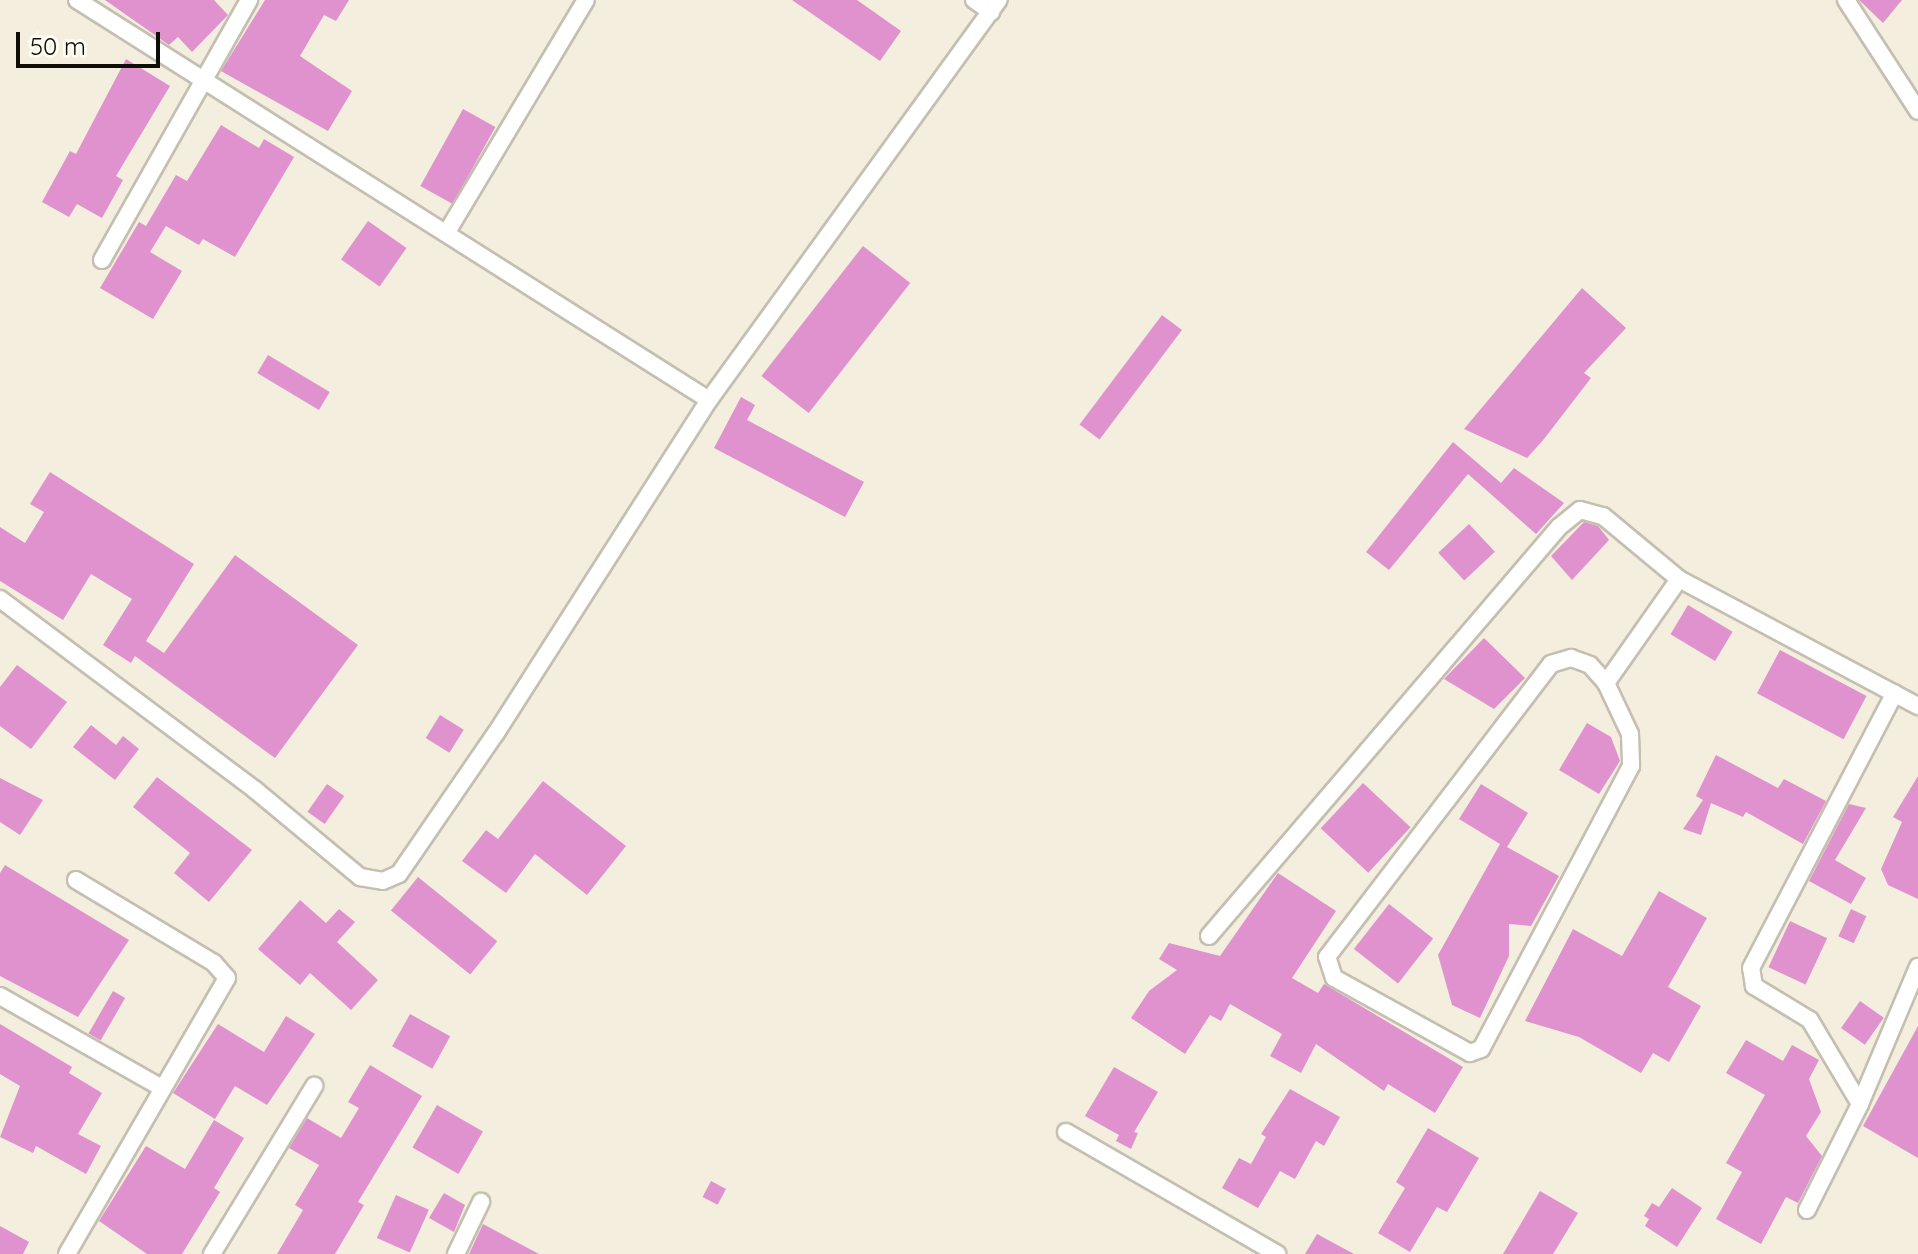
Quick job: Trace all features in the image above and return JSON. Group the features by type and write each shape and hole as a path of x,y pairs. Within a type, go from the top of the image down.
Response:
{"street":[{"path":"77,0 709,400"},
{"path":"102,260 201,79 249,0"},
{"path":"447,232 586,0"},
{"path":"0,599 254,789 360,877 383,881 399,874 496,733 709,400 995,6 974,0"},
{"path":"1846,0 1918,111"},
{"path":"1209,936 1572,515 1590,509 1603,516 1679,579 1918,706"},
{"path":"1606,683 1679,579"},
{"path":"1571,658 1590,665 1606,683 1630,734 1631,766 1481,1049 1470,1053 1334,978 1327,957 1333,944 1551,664 1571,658"},
{"path":"1860,1104 1810,1020 1754,986 1751,968 1895,693"},
{"path":"70,1253 227,978 214,963 76,880"},
{"path":"1807,1210 1860,1104 1918,967"},
{"path":"0,996 162,1088"},
{"path":"212,1254 314,1086"},
{"path":"1066,1132 1277,1254"},
{"path":"456,1254 481,1202"}],"building":[{"path":"105,0 214,0 228,15 192,52 178,37 169,45"},
{"path":"265,0 349,0 336,21 324,15 300,56 352,91 328,131 221,71"},
{"path":"792,0 857,0 901,31 880,61"},
{"path":"1859,0 1902,0 1883,23"},
{"path":"126,59 170,86 116,176 123,180 102,218 77,204 69,217 42,202 70,151 76,154"},
{"path":"463,109 495,127 453,204 420,186"},
{"path":"221,125 259,148 264,139 294,157 235,257 203,239 199,245 166,226 150,252 182,271 153,319 100,288 139,222 146,226 176,175 187,181"},
{"path":"368,221 407,248 380,286 341,260"},
{"path":"863,246 910,283 809,413 761,376"},
{"path":"1582,288 1626,328 1584,373 1591,378 1544,439 1527,458 1464,429"},
{"path":"1162,315 1182,330 1100,439 1080,424"},
{"path":"268,355 330,392 319,410 257,373"},
{"path":"741,397 755,405 747,420 864,482 845,517 714,448"},
{"path":"1453,442 1501,483 1514,468 1564,503 1536,534 1468,474 1389,570 1366,552"},
{"path":"50,472 194,564 146,641 164,653 235,555 358,645 275,758 135,656 131,663 103,645 132,599 91,574 63,620 0,581 0,527 25,543 44,512 30,504"},
{"path":"1584,522 1598,526 1609,540 1572,580 1551,556"},
{"path":"1469,524 1495,552 1464,580 1438,553"},
{"path":"1688,605 1733,632 1715,661 1670,634"},
{"path":"1484,638 1525,678 1494,709 1444,679"},
{"path":"1780,650 1867,696 1844,739 1757,693"},
{"path":"17,665 67,702 31,749 0,726 0,687"},
{"path":"440,715 464,730 449,753 426,738"},
{"path":"1587,723 1611,737 1620,761 1599,794 1559,770"},
{"path":"91,725 116,745 123,736 139,749 115,780 73,747"},
{"path":"1716,755 1778,788 1784,779 1826,801 1803,844 1746,812 1743,817 1711,803 1701,835 1683,829 1703,800 1696,796"},
{"path":"1918,776 1918,899 1888,885 1881,869 1902,822 1893,817"},
{"path":"157,777 252,850 209,902 174,873 190,853 133,807"},
{"path":"0,778 43,800 20,835 0,822"},
{"path":"543,781 626,846 587,895 535,854 506,893 462,861 486,830 498,839"},
{"path":"1363,783 1411,827 1368,873 1321,828"},
{"path":"327,784 344,796 325,824 307,812"},
{"path":"1481,784 1528,813 1507,847 1559,876 1531,926 1509,924 1509,956 1480,1018 1452,1005 1438,955 1500,844 1459,819"},
{"path":"1849,804 1866,808 1835,860 1866,878 1851,904 1809,881"},
{"path":"5,865 129,940 78,1017 0,976 0,873"},
{"path":"1278,873 1336,911 1292,978 1318,993 1324,984 1463,1067 1435,1113 1388,1084 1384,1091 1316,1044 1301,1073 1270,1056 1282,1034 1230,1004 1221,1021 1210,1015 1185,1054 1131,1018 1149,991 1177,970 1159,959 1169,943 1220,956"},
{"path":"418,877 497,941 470,975 391,910"},
{"path":"1659,891 1707,918 1668,987 1701,1006 1669,1062 1653,1053 1641,1073 1579,1037 1525,1021 1573,929 1622,956"},
{"path":"300,900 326,923 339,909 355,922 337,942 378,980 351,1010 310,973 300,985 258,949"},
{"path":"1389,904 1433,938 1398,983 1354,949"},
{"path":"1851,909 1866,916 1854,943 1838,936"},
{"path":"1790,921 1827,938 1806,985 1768,967"},
{"path":"113,991 125,998 101,1040 89,1033"},
{"path":"1860,1001 1884,1018 1865,1045 1841,1028"},
{"path":"410,1014 450,1036 432,1069 392,1046"},
{"path":"286,1016 315,1034 267,1105 235,1086 215,1119 173,1093 218,1024 264,1052"},
{"path":"0,1024 72,1067 69,1073 102,1093 78,1134 101,1146 86,1174 36,1146 33,1153 0,1137 20,1086 0,1074"},
{"path":"1918,1026 1918,1158 1863,1126"},
{"path":"1746,1040 1783,1061 1792,1045 1819,1060 1809,1079 1821,1112 1806,1136 1822,1156 1798,1203 1786,1197 1761,1244 1716,1219 1742,1172 1726,1163 1765,1095 1726,1073"},
{"path":"370,1065 422,1096 358,1202 364,1205 335,1254 277,1254 303,1210 295,1205 319,1165 289,1148 307,1118 341,1138 359,1108 348,1102"},
{"path":"1114,1067 1158,1092 1134,1132 1138,1133 1131,1149 1116,1141 1119,1135 1085,1116"},
{"path":"1290,1089 1340,1117 1324,1146 1316,1141 1295,1179 1280,1171 1258,1208 1222,1188 1239,1158 1251,1164 1266,1137 1261,1134"},
{"path":"437,1105 483,1132 458,1174 412,1147"},
{"path":"214,1120 244,1138 214,1188 220,1192 182,1254 147,1254 99,1221 146,1146 185,1169"},
{"path":"1428,1128 1479,1158 1447,1212 1437,1207 1410,1252 1378,1233 1405,1188 1396,1182"},
{"path":"711,1181 726,1189 718,1205 703,1197"},
{"path":"1672,1188 1702,1208 1677,1247 1645,1226 1649,1219 1644,1216 1652,1203 1659,1207"},
{"path":"1540,1191 1578,1213 1553,1254 1503,1254"},
{"path":"444,1193 465,1205 454,1232 429,1218"},
{"path":"396,1195 429,1210 410,1253 377,1238"},
{"path":"483,1224 539,1254 469,1254"},
{"path":"0,1226 29,1242 23,1254 0,1254"},
{"path":"1317,1234 1354,1254 1305,1254"}]}
